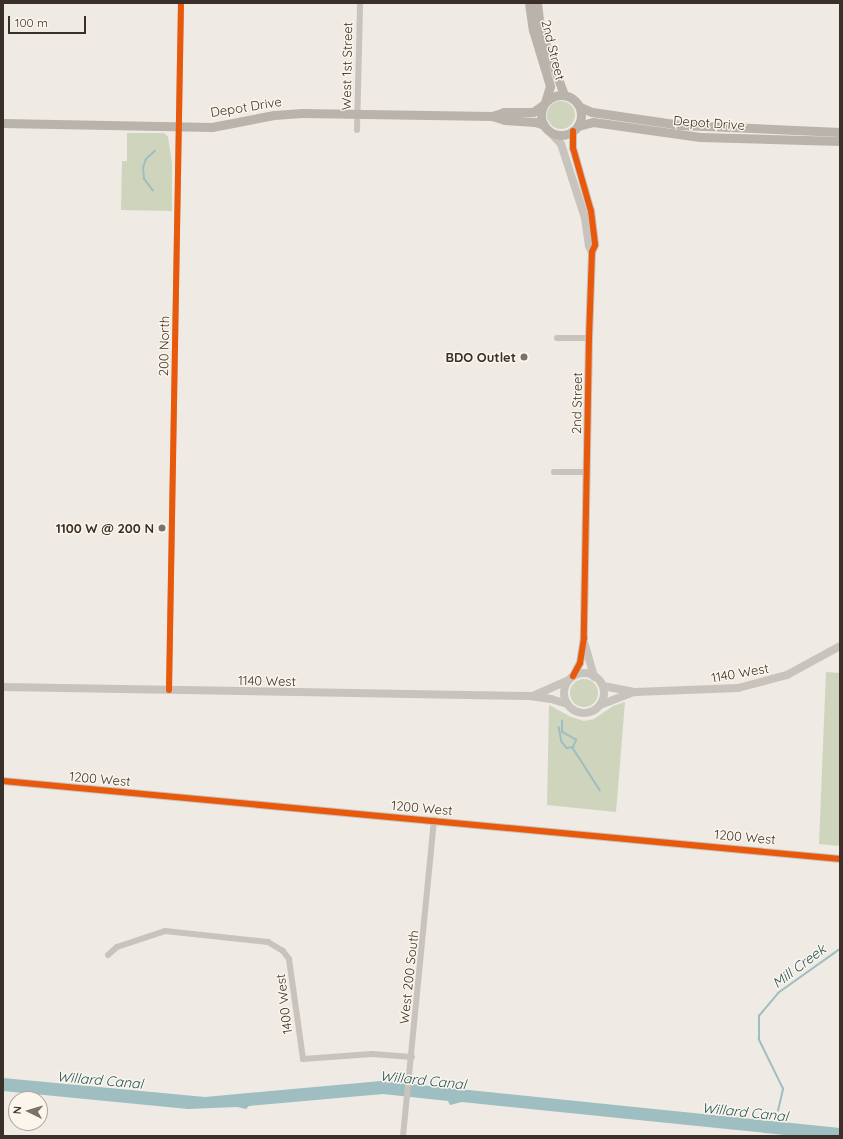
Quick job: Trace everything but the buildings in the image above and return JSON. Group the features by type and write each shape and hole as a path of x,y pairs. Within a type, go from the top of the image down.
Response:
{"main road":[{"name":"2nd Street","path":"529,3 533,30 550,86 544,104"},
{"name":"2nd Street","path":"537,3 540,29 564,95"},
{"path":"564,95 574,99 580,107 581,118 576,129 565,135 551,133 544,125 541,116 544,104 550,98 564,95"},
{"name":"Depot Drive","path":"492,116 504,112 533,112 544,104"},
{"name":"Depot Drive","path":"580,107 592,112 703,127 840,132"},
{"name":"Depot Drive","path":"3,123 212,127 287,114 358,114 492,116 505,120 535,122 544,125"},
{"name":"Depot Drive","path":"576,129 592,122 700,137 840,141"}],"street":[{"name":"200 North","path":"170,690 181,3"},
{"name":"West 1st Street","path":"357,130 360,3"},
{"name":"2nd Street","path":"570,679 580,664 584,638 589,338 592,252 595,245 591,211 573,148 576,129"},
{"name":"2nd Street","path":"551,133 561,144 585,218 589,246 592,252"},
{"path":"557,338 589,338"},
{"path":"554,472 587,472"},
{"name":"2nd Street","path":"584,638 588,661 594,676"},
{"name":"1140 West","path":"603,686 635,692 713,691 763,683 807,666 840,646"},
{"path":"585,674 594,676 603,686 603,699 600,705 596,709 583,713 571,709 567,704 563,693 570,679 585,674"},
{"name":"1140 West","path":"530,696 570,679"},
{"name":"1140 West","path":"3,687 530,696 551,699 567,704"},
{"name":"1140 West","path":"600,705 635,692"},
{"name":"1200 West","path":"3,781 840,858"},
{"name":"West 200 South","path":"403,1136 412,1057 434,820"},
{"name":"1400 West","path":"108,955 117,947 165,931 268,942 283,951 289,959 303,1059 372,1054 412,1057"}],"green space":[{"path":"561,101 571,105 575,115 571,125 561,129 551,125 547,115 551,105"},
{"path":"127,133 164,133 168,137 172,163 172,211 121,210 122,161 127,161"},
{"path":"826,672 840,673 840,846 819,844"},
{"path":"584,679 594,683 598,693 594,703 584,707 574,703 570,693 574,683"},
{"path":"625,702 616,812 547,805 549,705 571,717 584,721 594,719 613,706"}],"water":[{"path":"3,1078 205,1097 381,1081 840,1128 840,1136 795,1136 462,1102 450,1105 448,1101 383,1094 249,1106 246,1109 237,1107 188,1109 48,1095 48,1091 3,1091"}],"waterway":[{"path":"153,191 144,179 143,168 146,159 155,151"},
{"path":"559,727 562,742 567,748 573,747 576,740 562,732 562,721"},
{"path":"573,748 600,790"},
{"name":"Mill Creek","path":"778,1111 783,1089 759,1040 759,1016 778,993 840,949"}],"cycle path":[{"path":"169,690 181,3"},
{"path":"573,131 573,148 591,211 595,245 592,252 589,338 584,638 580,663 573,676"},
{"path":"3,781 840,859"}],"place":[{"name":"BDO Outlet","path":"524,357"},
{"name":"1100 W @ 200 N","path":"162,528"}],"water label":[{"name":"Willard Canal","path":"100,1080"},
{"name":"Willard Canal","path":"423,1080"},
{"name":"Willard Canal","path":"745,1112"}]}
